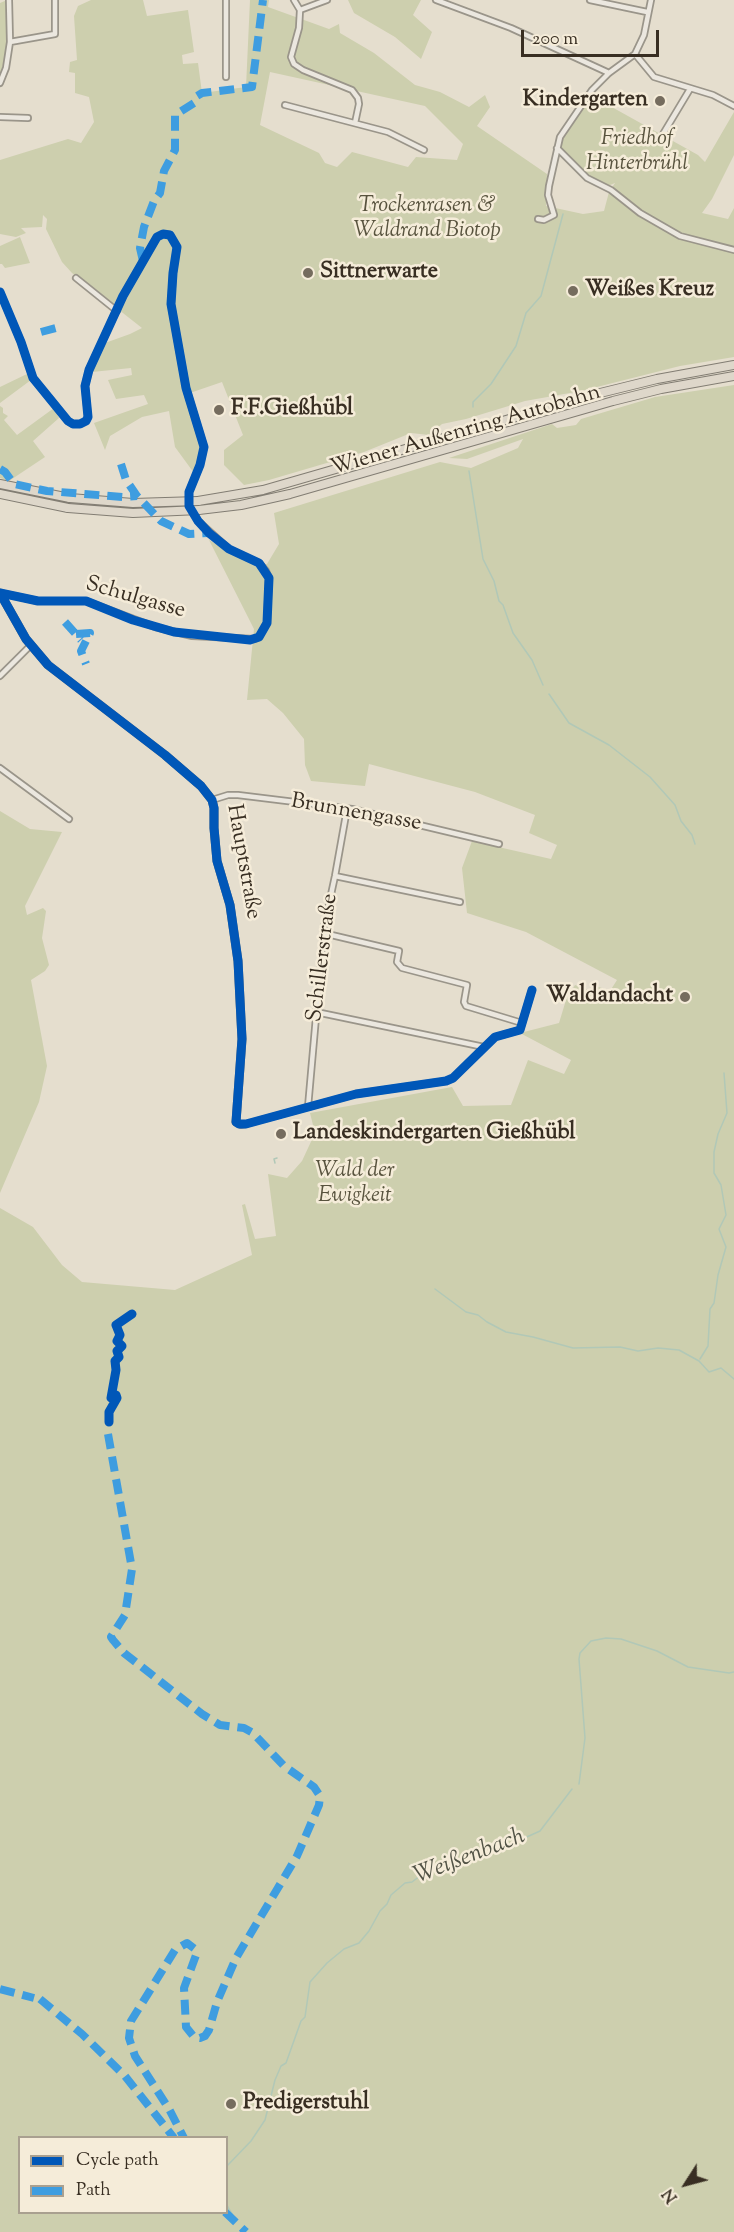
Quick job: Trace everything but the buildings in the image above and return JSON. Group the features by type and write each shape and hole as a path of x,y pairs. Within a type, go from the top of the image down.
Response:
{"highway":[{"name":"Wiener Außenring Autobahn","path":"0,484 69,498 134,503 198,501 239,496 606,391 657,378 734,364"},
{"name":"Wiener Außenring Autobahn","path":"0,494 68,508 133,513 200,510 241,505 290,494 613,401 661,389 734,376"}],"street":[{"path":"0,83 6,68 10,42 9,0"},
{"path":"10,42 55,34 55,0"},
{"path":"226,0 226,77"},
{"path":"294,0 300,10 299,28 291,57 294,64 352,90 359,104 355,123"},
{"path":"300,10 327,0"},
{"path":"436,0 511,28 609,73"},
{"path":"590,0 647,12"},
{"path":"538,219 544,220 554,215 548,195 560,136 592,90 609,73 635,54 644,35 651,0"},
{"path":"635,54 654,77 713,95 734,106"},
{"path":"663,134 690,89"},
{"path":"285,105 388,132 424,150"},
{"path":"0,117 28,118"},
{"path":"557,148 587,178 611,190 640,213 680,236 734,250"},
{"name":"Schulgasse","path":"0,593 38,601 86,601 155,627 192,636 250,640 260,637 267,623 269,578 259,563 229,549 209,533 189,506 189,492 200,465 204,447 186,388 171,304 172,273 177,247 170,235 163,234 157,237 152,244 117,310"},
{"path":"0,292 33,378 68,421 73,424 86,421 88,417 85,386 88,370 117,310 76,278"},
{"name":"Hauptstraße","path":"0,593 31,645 58,675 165,755 201,786 212,800 217,861 230,905 238,961 242,1039 237,1122"},
{"path":"0,676 31,645"},
{"path":"0,768 69,819"},
{"name":"Brunnengasse","path":"212,800 238,795 347,809 431,826 499,844"},
{"name":"Schillerstraße","path":"308,1107 323,933 347,809"},
{"path":"335,876 460,902"},
{"path":"323,933 399,951 397,962 402,968 467,985 464,1002 466,1006 522,1023"},
{"path":"237,1122 241,1125 356,1094 446,1081 453,1078 495,1037 520,1030 532,990"},
{"path":"316,1012 483,1047"}],"green space":[{"path":"7,0 7,50 0,75 0,3"},
{"path":"91,0 143,0 147,16 188,10 194,52 182,55 183,64 198,63 202,93 246,87 250,0 269,0 268,7 329,29 339,24 340,33 374,53 415,85 440,92 469,107 485,95 490,107 477,126 547,174 546,206 583,214 604,211 609,192 615,183 605,187 587,178 560,146 568,128 592,96 698,155 705,162 734,112 734,155 712,199 702,213 728,219 734,208 734,357 680,366 581,391 525,401 442,424 429,435 411,433 364,452 269,480 244,485 224,465 224,450 243,435 222,382 187,394 201,449 194,473 175,447 169,411 142,417 110,436 105,450 94,423 148,404 144,395 116,399 108,380 132,375 131,368 92,372 105,343 142,328 72,273 62,262 46,229 47,219 43,215 42,227 21,228 26,233 16,237 0,234 0,160 68,139 81,143 94,122 89,97 75,93 75,73 69,72 70,62 77,60 74,16 78,6","holes":["270,72 425,106 463,144 457,160 416,157 408,167 352,152 337,167 325,163 319,153 260,125"]},
{"path":"348,0 421,0 413,15 432,32 421,59 395,37 354,13"},
{"path":"20,237 30,263 5,268 0,264 0,246"},
{"path":"29,373 31,380 0,403 0,387"},
{"name":"Wald der Ewigkeit","path":"734,385 734,2232 0,2232 0,1208 33,1227 62,1265 82,1282 175,1290 252,1255 242,1205 245,1204 255,1239 276,1236 268,1174 287,1178 302,1161 315,1133 310,1113 452,1087 463,1106 511,1105 528,1060 564,1074 571,1060 520,1033 559,1023 566,1000 575,985 593,992 596,986 610,991 617,980 526,932 467,913 462,868 472,841 551,859 557,845 529,833 535,815 475,792 369,764 365,786 311,781 305,765 304,739 283,713 267,699 247,700 254,629 209,540 257,567 267,564 279,544 274,513 440,462 471,468 518,448 523,439 467,459 449,458 552,424 557,428 576,425 581,419 655,397"},
{"path":"0,406 3,408 3,413 8,416 4,420 17,435 54,408 59,418 33,441 45,457 9,481 0,478"},
{"path":"0,811 30,829 62,832 25,906 27,915 43,908 46,911 42,938 49,965 45,971 31,980 47,1066 39,1102 0,1193"}],"waterway":[{"path":"473,407 473,402 491,384 516,346 526,313 541,296 563,214"},
{"path":"469,471 483,559 494,581 499,601 503,605 513,633 532,660 543,685"},
{"path":"549,694 569,723 609,745 650,777 675,805 681,821 692,835 695,844"},
{"path":"700,1359 708,1346 710,1309 714,1303 718,1275 726,1247 719,1229 726,1215 721,1185 714,1173 714,1152 718,1134 727,1113 724,1073"},
{"path":"275,1163 274,1159 277,1158"},
{"path":"435,1289 466,1312 478,1315 506,1332 573,1348 620,1347 638,1351 658,1348 679,1350 699,1361 709,1372 721,1368 734,1379"},
{"name":"Weißenbach","path":"579,1784 585,1738 579,1659 580,1653 591,1641 606,1638 621,1639 657,1651 688,1667 734,1672"},
{"name":"Weißenbach","path":"228,2165 251,2141 265,2120 275,2080 281,2066 286,2063 301,2021 305,2017 310,1982 327,1963 344,1949 359,1943 391,1895 405,1883 412,1882 438,1866 457,1864 487,1855 540,1831 572,1789"},
{"name":"Weißenbach","path":"228,2207 234,2217"}],"marked path":[{"path":"143,261 140,248 144,227 154,201 160,193 164,171 175,150 175,115 194,103 197,96 202,93 252,87 263,0"},
{"path":"41,332 63,326"},
{"path":"121,464 126,480 137,496 161,521 189,534 209,533"},
{"path":"0,469 14,484 47,491 137,496"},
{"path":"65,622 81,640"},
{"path":"76,634 90,633 81,651 86,664"},
{"path":"108,1434 132,1569 125,1615 111,1637 124,1653 202,1714 220,1725 244,1728 253,1733 284,1766 314,1787 320,1796 319,1805 297,1856 236,1958 205,2036 194,2037 186,2027 184,1988 196,1955 195,1949 187,1943 175,1950 131,2021 129,2038 135,2056 169,2109 183,2136"},
{"path":"0,1989 34,1998"},
{"path":"40,1999 82,2034 125,2076 172,2136"},
{"path":"227,2214 246,2232"}],"cycle path":[{"path":"0,292 33,378 68,421 80,424 88,417 85,386 89,370 123,296 157,237 163,234 170,235 177,247 171,304 186,388 204,447 200,465 189,492 189,506 209,533 229,549 259,563 269,578 267,623 259,637 250,640 174,632 133,620 86,601 38,601 0,593"},
{"path":"0,593 26,639 48,665 165,755 201,786 212,800 217,861 230,905 238,961 242,1039 236,1122 246,1124 356,1094 446,1081 453,1078 495,1037 520,1030 532,990"},
{"path":"109,1422 109,1412 117,1398 116,1395 111,1398 116,1370 115,1361 119,1357 117,1351 122,1346 117,1341 120,1335 116,1325 132,1314"}],"place":[{"name":"Kindergarten","path":"660,101"},
{"name":"Sittnerwarte","path":"308,273"},
{"name":"Weißes Kreuz","path":"573,291"},
{"name":"F.F.Gießhübl","path":"219,410"},
{"name":"Waldandacht","path":"685,997"},
{"name":"Landeskindergarten Gießhübl","path":"281,1134"},
{"name":"Predigerstuhl","path":"231,2104"}],"park label":[{"name":"Friedhof Hinterbrühl","path":"637,152"},
{"name":"Trockenrasen & Waldrand Biotop","path":"427,220"}]}
